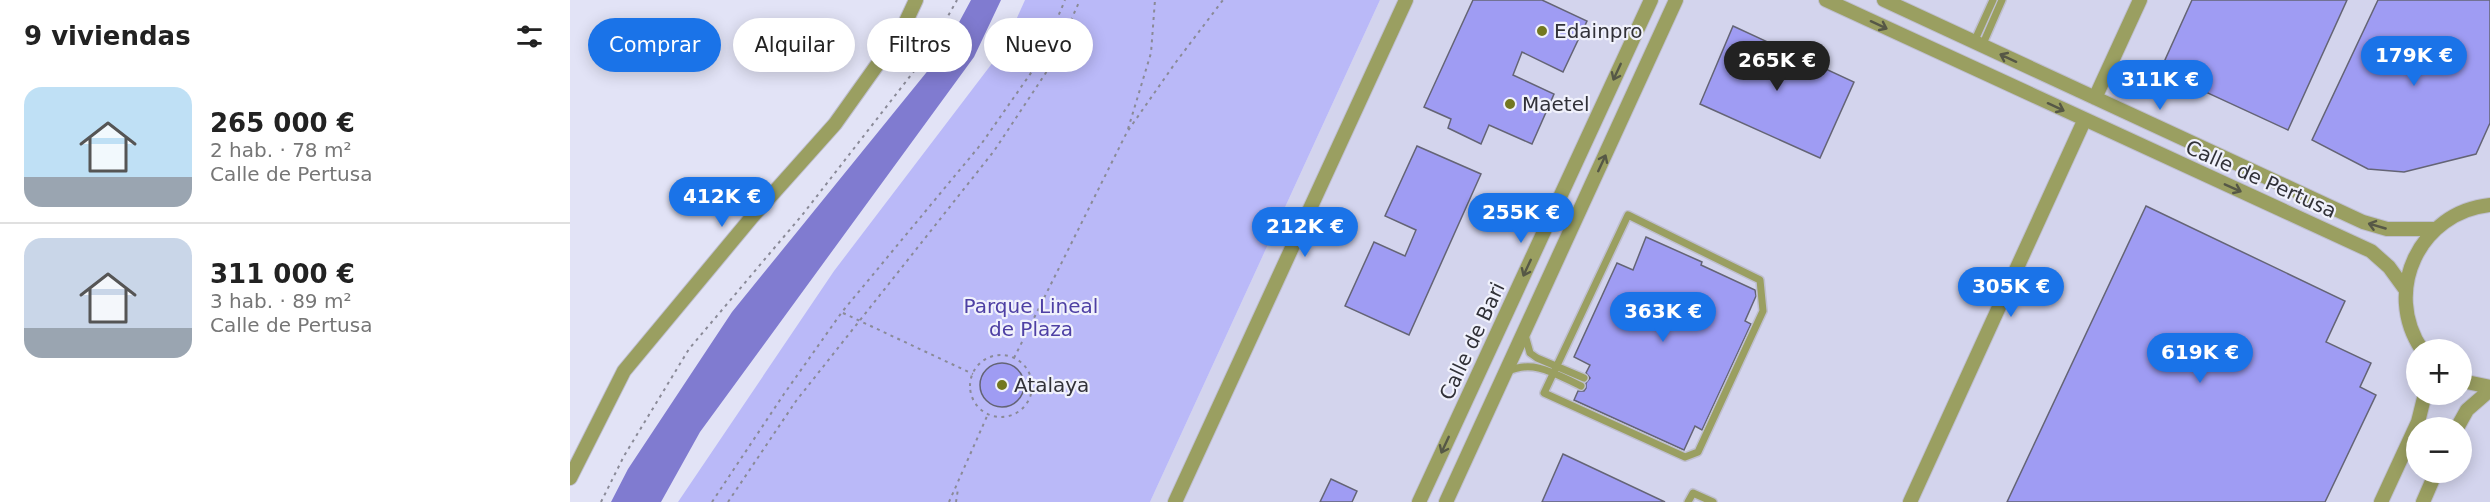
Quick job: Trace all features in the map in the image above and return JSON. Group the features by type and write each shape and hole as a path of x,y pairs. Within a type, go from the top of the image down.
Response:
{"street":[{"path":"570,478 624,371 752,217 835,124 902,30 916,0"},
{"path":"1175,502 1406,0"},
{"name":"Calle de Bari","path":"1419,502 1651,0"},
{"path":"1446,502 1676,0"},
{"name":"Calle de Pertusa","path":"1826,0 2084,121 2371,251 2389,267 2405,289"},
{"name":"Calle de Pertusa","path":"1884,0 2363,222 2387,229 2435,229"},
{"path":"2095,98 2140,0"},
{"path":"1910,502 2084,121"},
{"path":"2417,339 2409,322 2405,289 2414,256 2435,229 2465,210 2490,205"},
{"path":"2472,384 2490,389"},
{"path":"2463,417 2467,410 2490,389"},
{"path":"2381,502 2418,423 2422,405"},
{"path":"2423,502 2431,483"}],"lane":[{"path":"1978,44 1993,0"},
{"path":"1978,44 2002,0"},
{"path":"1628,215 1760,280 1762,311 1698,452 1685,456 1544,393 1557,366 1628,215"},
{"path":"1524,331 1530,353 1584,378"},
{"path":"1505,373 1525,365 1534,365 1581,386"},
{"path":"1688,502 1693,493 1713,502"}],"path":[{"path":"601,502 624,456 689,349 803,214 917,67 957,0"},
{"path":"712,502 842,312 982,143 1040,60 1065,0"},
{"path":"728,502 796,401 994,151 1051,65 1080,0"},
{"path":"1127,132 1151,53 1155,0"},
{"path":"1014,358 1127,132 1222,0"},
{"path":"842,312 973,374"},
{"path":"1004,355 1014,358 1022,363 1032,380 1029,399 1016,414 997,417 988,414 980,408 971,392 973,374 986,360 1004,355"},
{"path":"950,502 988,414"},
{"path":"956,502 958,486"}],"shaded area":[{"path":"971,0 1001,0 992,18 984,18 984,36 972,60 972,18 961,18"},
{"path":"1380,0 2490,0 2490,502 1150,502"},
{"path":"927,72 963,72 700,432 661,502 611,502 628,469 732,312"}],"green space":[{"name":"Parque Lineal de Plaza","path":"1025,0 1380,0 1150,502 678,502 834,271 985,72 1093,72 1093,18 1017,18"}],"building":[{"path":"1473,0 1542,0 1587,21 1563,72 1522,52 1513,75 1554,94 1532,144 1489,125 1481,144 1448,128 1451,119 1424,107"},
{"path":"2192,0 2347,0 2288,130 2160,71"},
{"path":"2378,0 2490,0 2490,123 2476,154 2404,172 2368,169 2312,140"},
{"path":"1733,26 1854,82 1820,158 1700,104"},
{"path":"1417,146 1481,174 1409,335 1345,306 1374,242 1405,256 1416,230 1385,216"},
{"path":"2146,206 2345,301 2326,342 2371,363 2360,387 2376,395 2325,502 2007,502"},
{"path":"1646,237 1702,262 1701,265 1755,290 1756,296 1745,321 1751,324 1702,430 1695,426 1684,450 1574,400 1578,391 1584,391 1586,388 1586,383 1590,378 1586,373 1590,365 1574,357 1617,263 1633,270"},
{"name":"Atalaya","path":"1002,363 1011,364 1018,369 1023,376 1023,394 1018,401 1011,406 1002,407 993,406 986,401 981,394 980,385 981,376 986,369 993,364"},
{"path":"1563,454 1665,502 1542,502"},
{"path":"1331,479 1357,491 1352,502 1320,502"}],"place":[{"name":"Edainpro","path":"1542,31"},
{"name":"Maetel","path":"1510,104"},
{"name":"Atalaya","path":"1002,385"}]}
